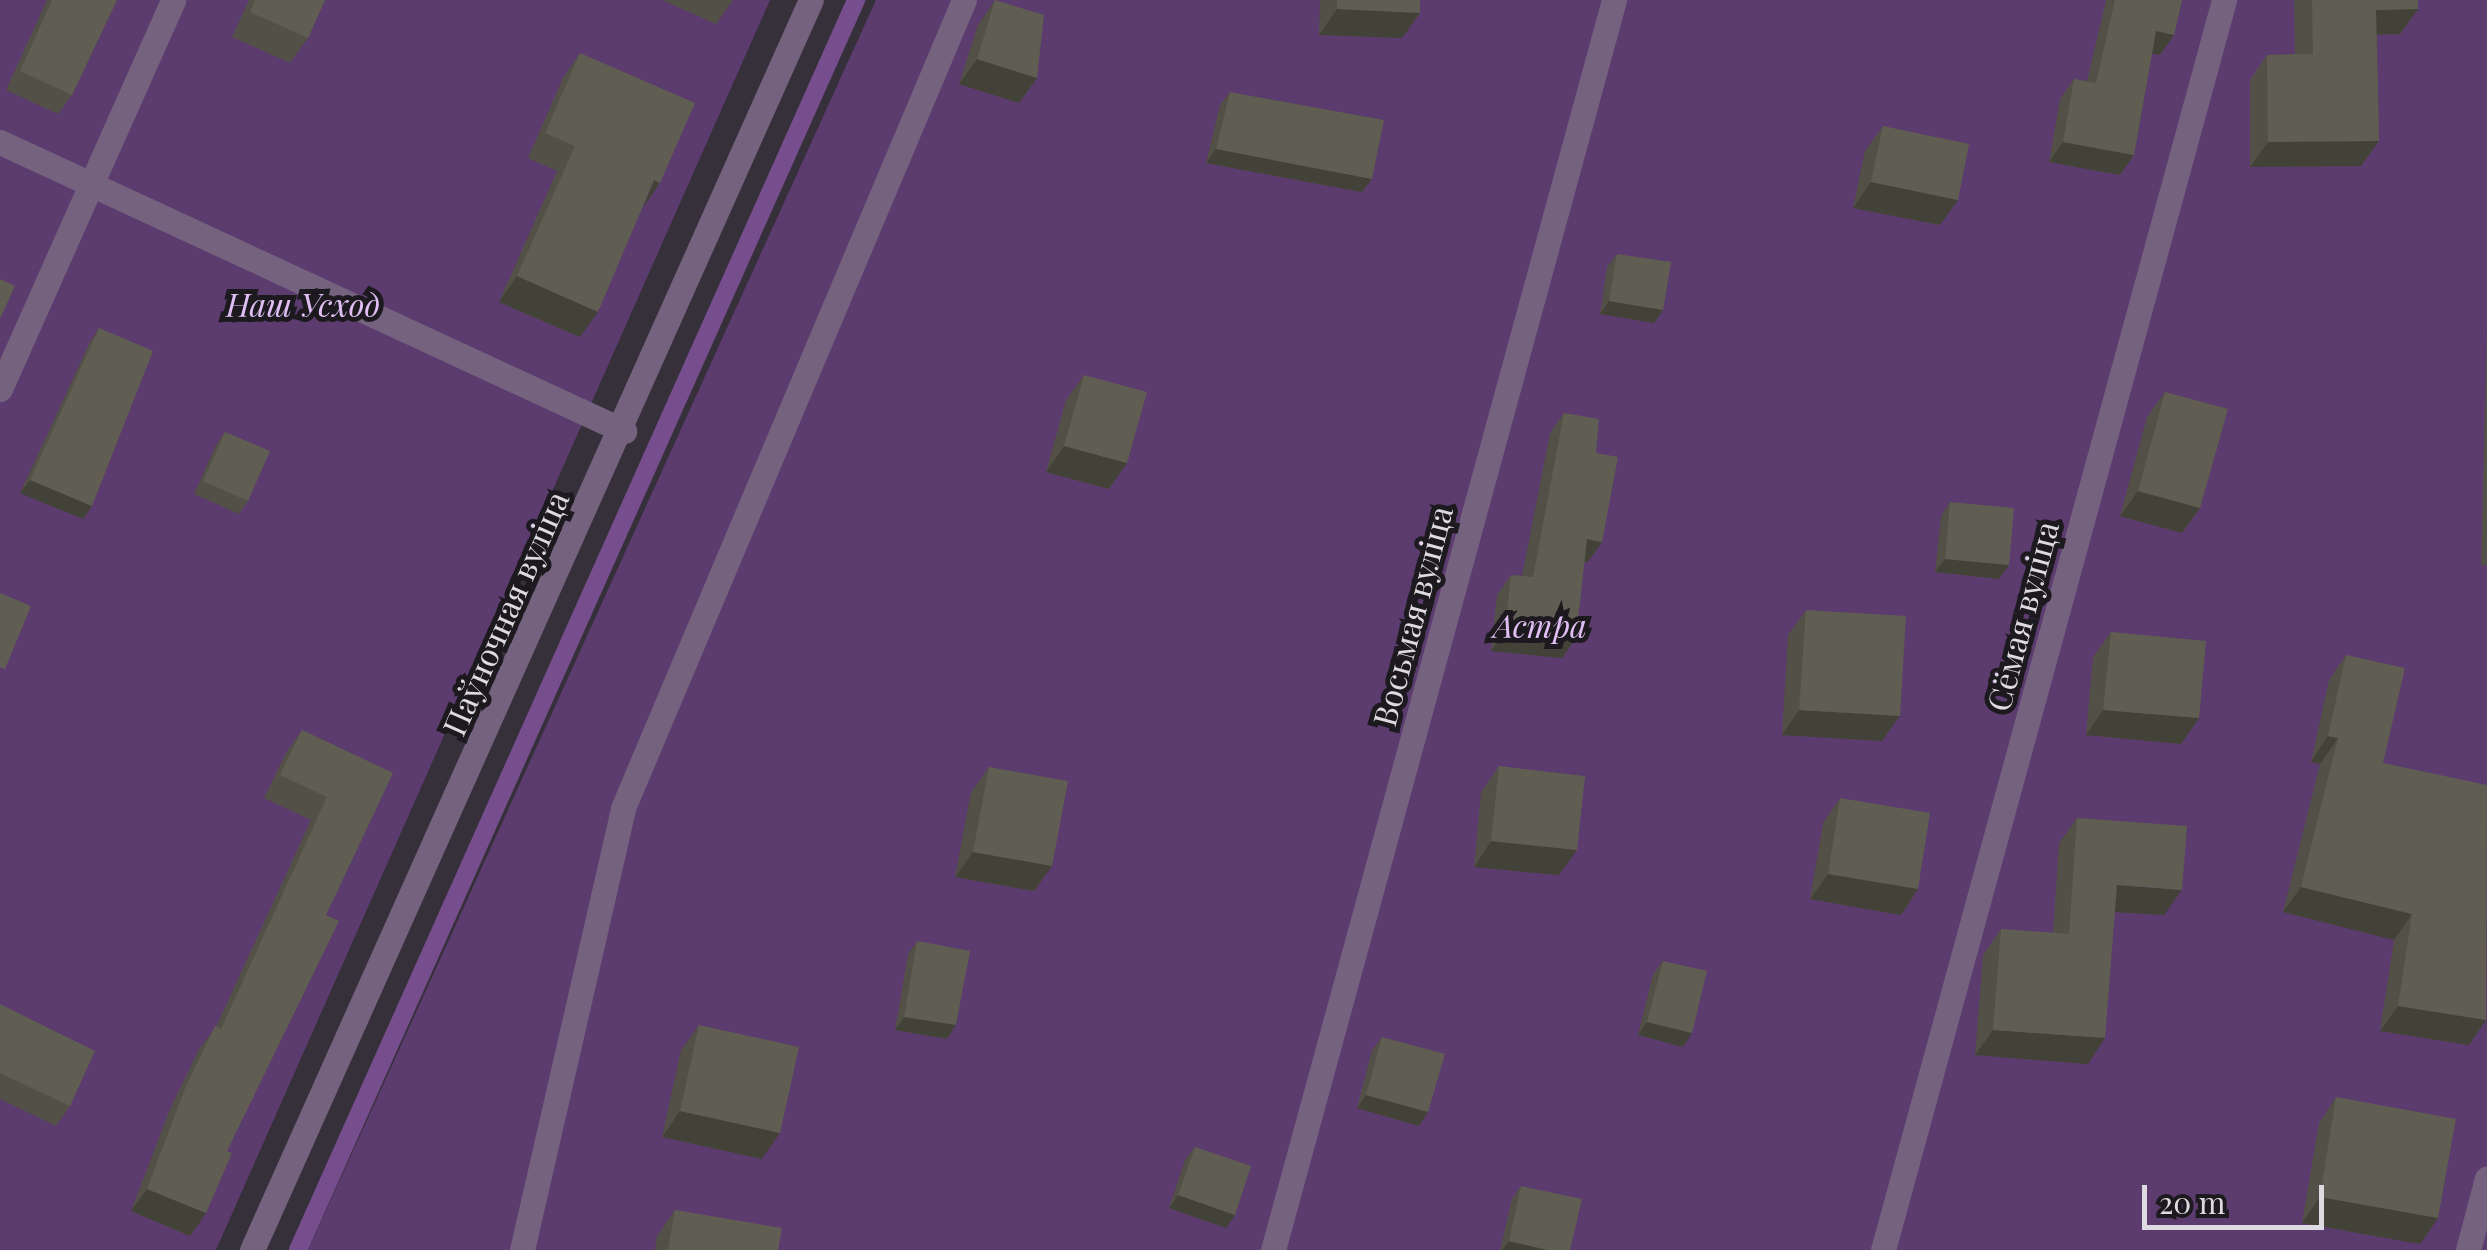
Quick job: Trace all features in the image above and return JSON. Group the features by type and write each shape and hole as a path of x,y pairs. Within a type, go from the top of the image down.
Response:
{"lane":[{"path":"0,389 173,0"},
{"name":"Паўночная вуліца","path":"252,1250 624,430 811,0"},
{"path":"522,1250 623,808 964,0"},
{"name":"Восьмая вуліца","path":"1274,1250 1614,0"},
{"name":"Сёмая вуліца","path":"1882,1250 2224,0"},
{"path":"0,142 624,430"},
{"path":"2468,1250 2487,1178"}],"green space":[{"name":"Наш Усход","path":"0,0 770,0 216,1250 0,1250"},
{"name":"Астра","path":"876,0 2487,0 2487,1250 308,1250"}],"building":[{"path":"52,0 117,0 72,95 20,71"},
{"path":"255,0 325,0 308,38 250,12"},
{"path":"995,0 1044,15 1037,78 977,59"},
{"path":"1337,0 1420,0 1420,13 1337,9"},
{"path":"2115,0 2182,0 2174,35 2156,31 2134,155 2063,142 2074,79 2096,83"},
{"path":"2312,0 2418,0 2418,9 2376,10 2379,141 2268,142 2267,55 2313,54"},
{"path":"580,53 695,103 660,183 654,180 598,312 517,276 575,146 545,133"},
{"path":"1230,92 1384,120 1372,179 1216,149"},
{"path":"1883,126 1969,144 1958,200 1871,182"},
{"path":"1617,254 1671,262 1663,310 1609,301"},
{"path":"0,279 15,286 0,319"},
{"path":"99,328 153,351 92,506 30,480"},
{"path":"1084,375 1147,392 1127,463 1064,446"},
{"path":"2165,392 2228,409 2200,508 2138,491"},
{"path":"1564,413 1599,419 1596,453 1618,457 1602,542 1587,539 1576,638 1505,631 1511,575 1533,577"},
{"path":"225,432 270,451 248,501 203,481"},
{"path":"1950,502 2014,508 2009,565 1945,559"},
{"path":"0,593 31,606 5,669 0,667"},
{"path":"1806,610 1906,616 1900,716 1799,710"},
{"path":"2111,632 2206,641 2199,718 2103,710"},
{"path":"2346,655 2405,668 2383,763 2487,785 2486,1020 2398,1006 2412,914 2301,887 2338,738 2328,736"},
{"path":"302,730 393,773 326,915 339,921 227,1151 232,1153 206,1213 147,1189 186,1086 215,1026 221,1029 327,797 280,775"},
{"path":"1499,766 1585,776 1577,850 1491,841"},
{"path":"989,767 1068,781 1052,866 973,852"},
{"path":"1840,798 1930,813 1918,889 1828,874"},
{"path":"2077,818 2187,826 2182,890 2117,885 2105,1038 1993,1030 2001,929 2069,934"},
{"path":"917,941 970,951 956,1025 904,1017"},
{"path":"1663,961 1707,971 1692,1033 1647,1022"},
{"path":"0,1004 95,1051 70,1106 0,1073"},
{"path":"699,1025 799,1047 780,1133 680,1111"},
{"path":"1382,1037 1445,1054 1428,1112 1366,1095"},
{"path":"2336,1097 2456,1119 2438,1218 2320,1197"},
{"path":"1195,1147 1251,1166 1235,1215 1178,1195"},
{"path":"1521,1186 1582,1199 1570,1250 1548,1250 1509,1241"},
{"path":"675,1210 782,1228 778,1250 668,1250"}],"waterway":[{"path":"298,1250 856,0"}]}
